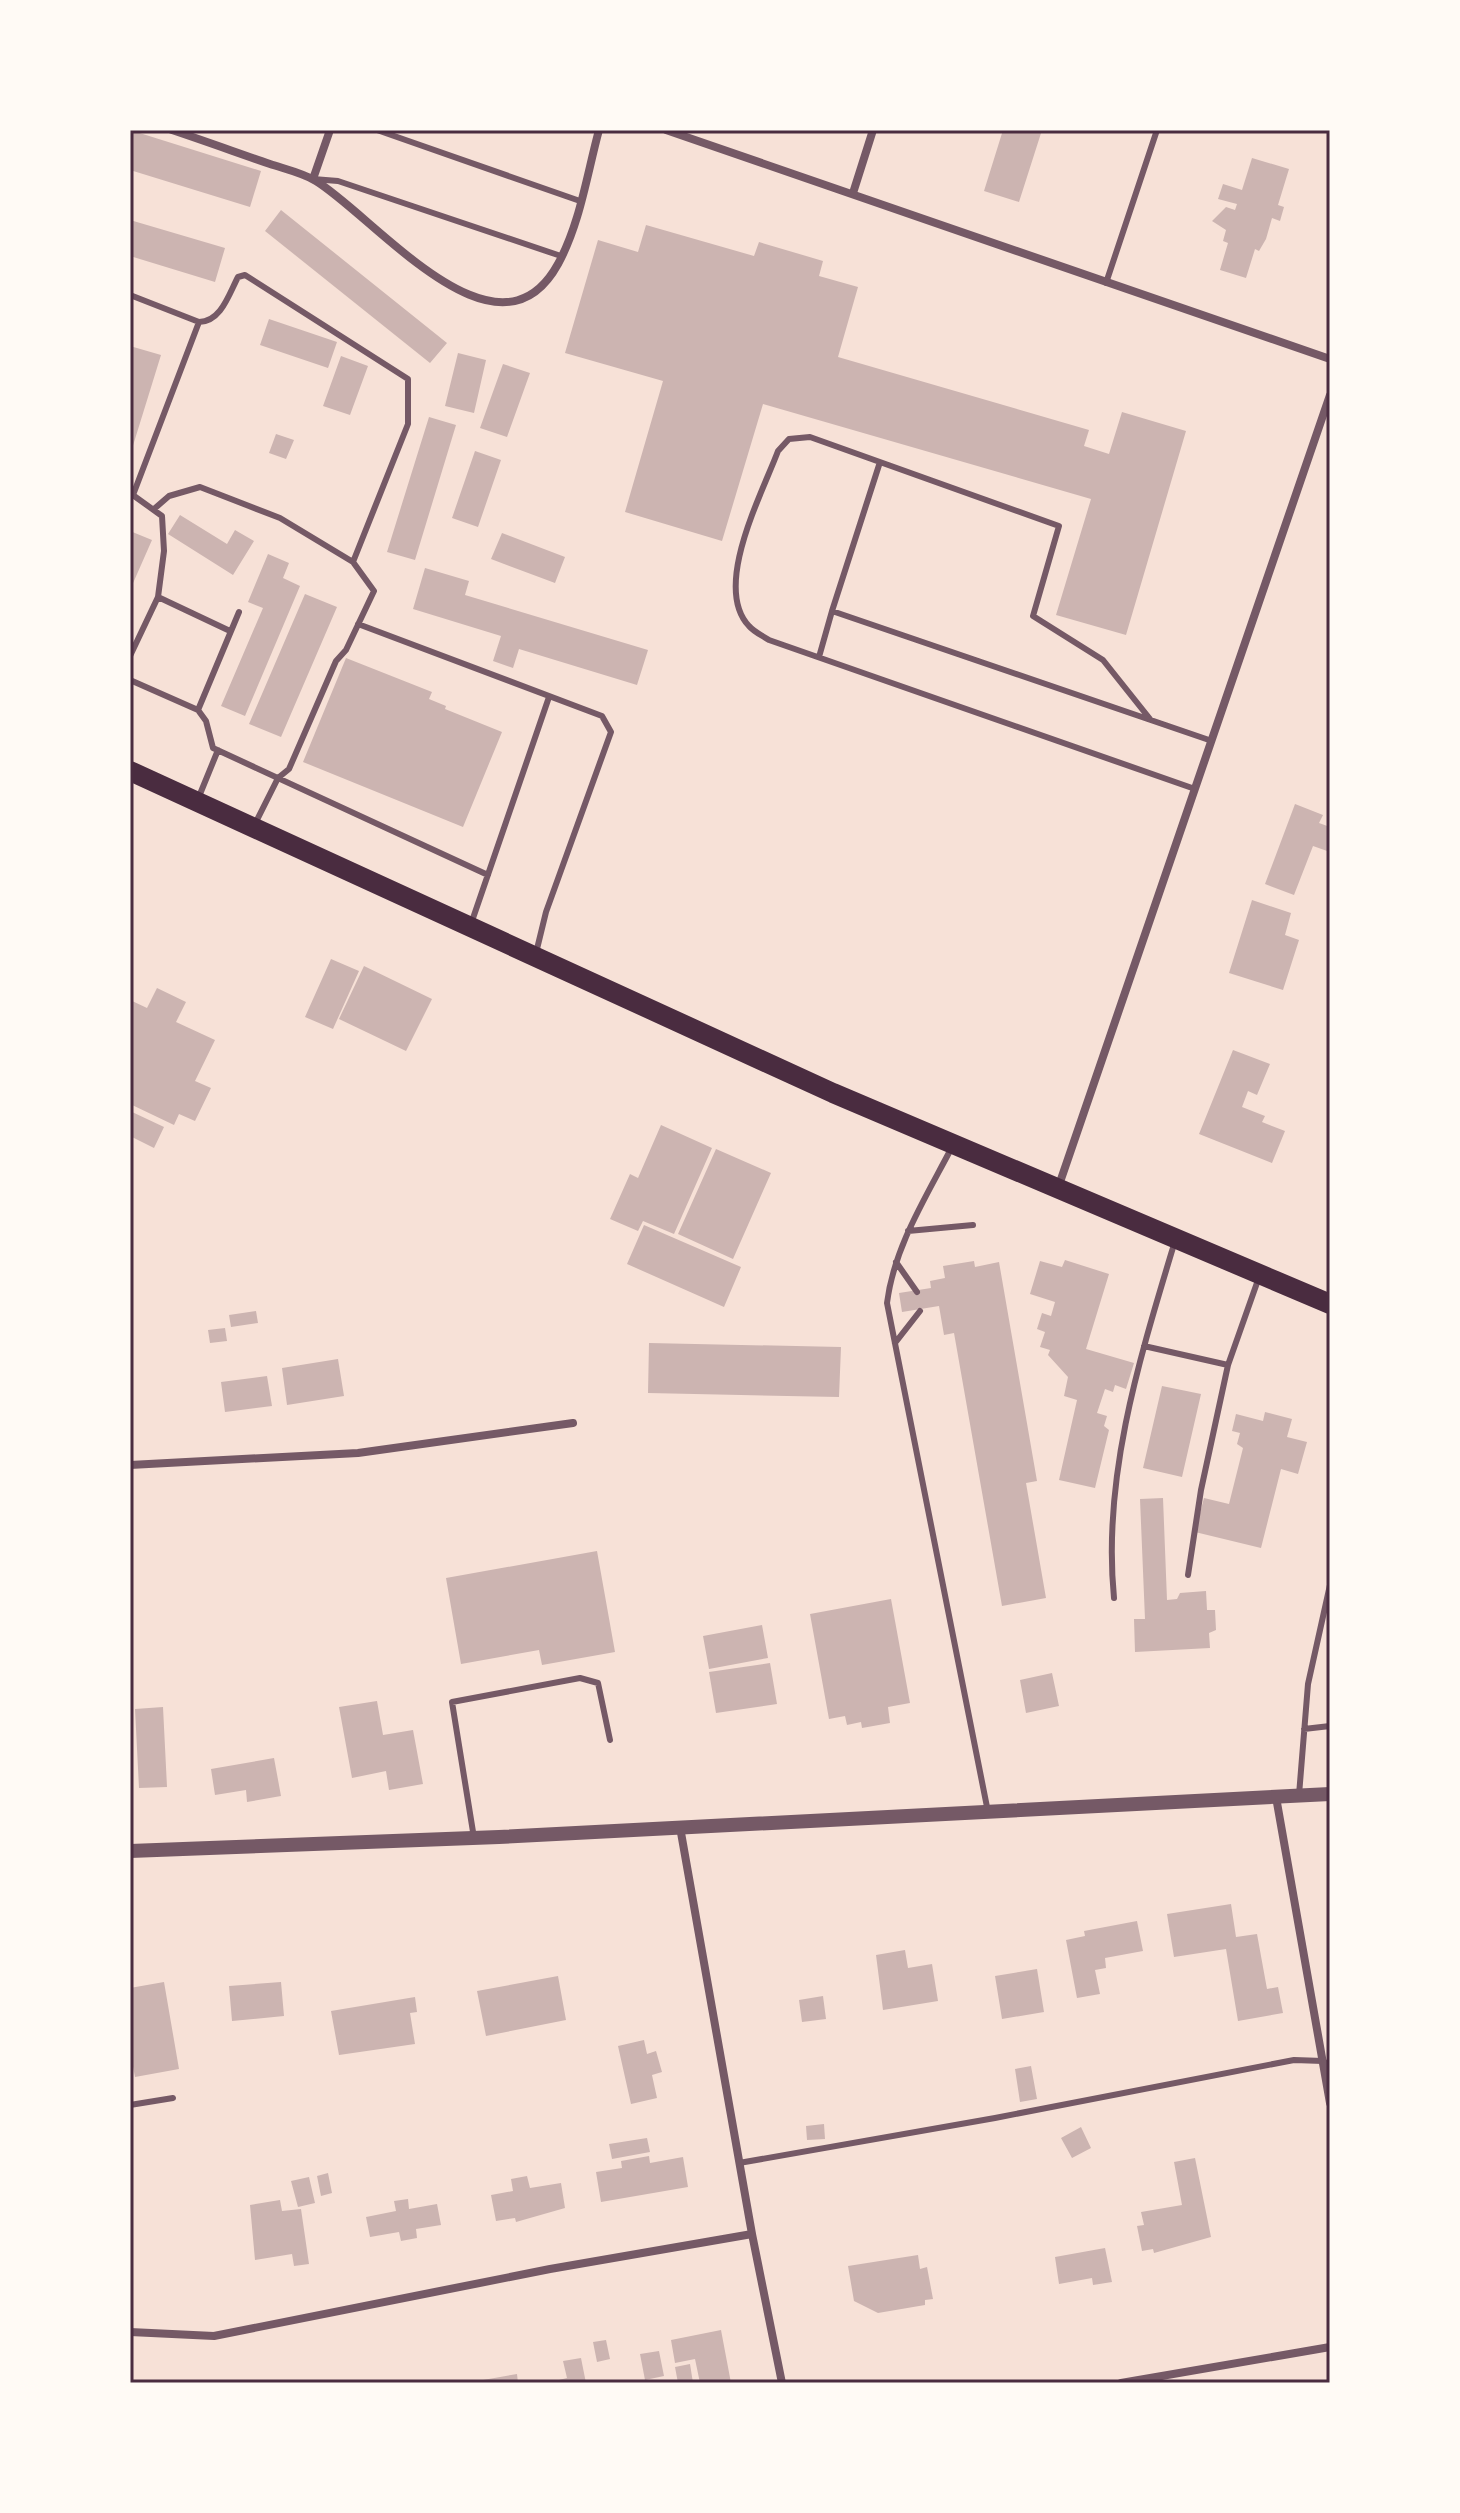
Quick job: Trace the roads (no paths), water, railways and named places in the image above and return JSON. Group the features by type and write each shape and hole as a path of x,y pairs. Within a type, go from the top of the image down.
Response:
{"main road":[{"path":"130,771 535,957 954,1144 1330,1304"}],"street":[{"path":"172,130 313,179 449,286 485,303 513,304 539,290 561,256 599,130"},
{"path":"313,179 330,130"},
{"path":"666,130 1330,359"},
{"path":"853,193 873,130"},
{"path":"1058,1188 1330,395"},
{"path":"130,1465 358,1453 573,1423"},
{"path":"130,1851 474,1838 1330,1794"},
{"path":"1276,1797 1326,2063 1330,2103"},
{"path":"680,1827 752,2234 782,2383"},
{"path":"130,2332 214,2336 550,2269 752,2234"},
{"path":"1121,2383 1330,2347"}],"lane":[{"path":"377,130 580,201"},
{"path":"1106,283 1157,130"},
{"path":"313,179 338,181 561,256"},
{"path":"130,295 199,322 216,318 238,277 245,275 408,379 408,424 353,562"},
{"path":"130,656 158,597 164,551 162,516 131,494 199,322"},
{"path":"1150,719 1103,660 1033,616 1059,526 810,437 789,439 778,451 736,565 735,598 748,625 769,640 1195,789"},
{"path":"819,657 880,462"},
{"path":"154,509 169,496 200,487 280,518 353,562 374,591 336,661 289,769 278,778 253,828"},
{"path":"158,597 230,631"},
{"path":"832,611 1212,741"},
{"path":"198,710 239,612"},
{"path":"358,624 602,716 611,732 546,912 535,957"},
{"path":"130,680 198,710 206,721 213,748 488,875"},
{"path":"470,927 549,697"},
{"path":"197,803 218,750"},
{"path":"954,1144 908,1231 896,1262 887,1303 988,1812"},
{"path":"908,1231 973,1225"},
{"path":"1114,1598 1110,1554 1116,1472 1144,1346 1176,1238"},
{"path":"896,1262 917,1292"},
{"path":"1188,1575 1201,1490 1228,1365 1260,1274"},
{"path":"895,1343 920,1311"},
{"path":"1144,1346 1228,1365"},
{"path":"1299,1796 1308,1684 1330,1585"},
{"path":"474,1838 452,1702 580,1678 598,1683 610,1740"},
{"path":"1304,1729 1330,1726"},
{"path":"739,2163 1294,2060 1326,2063"},
{"path":"130,2105 173,2098"}]}
